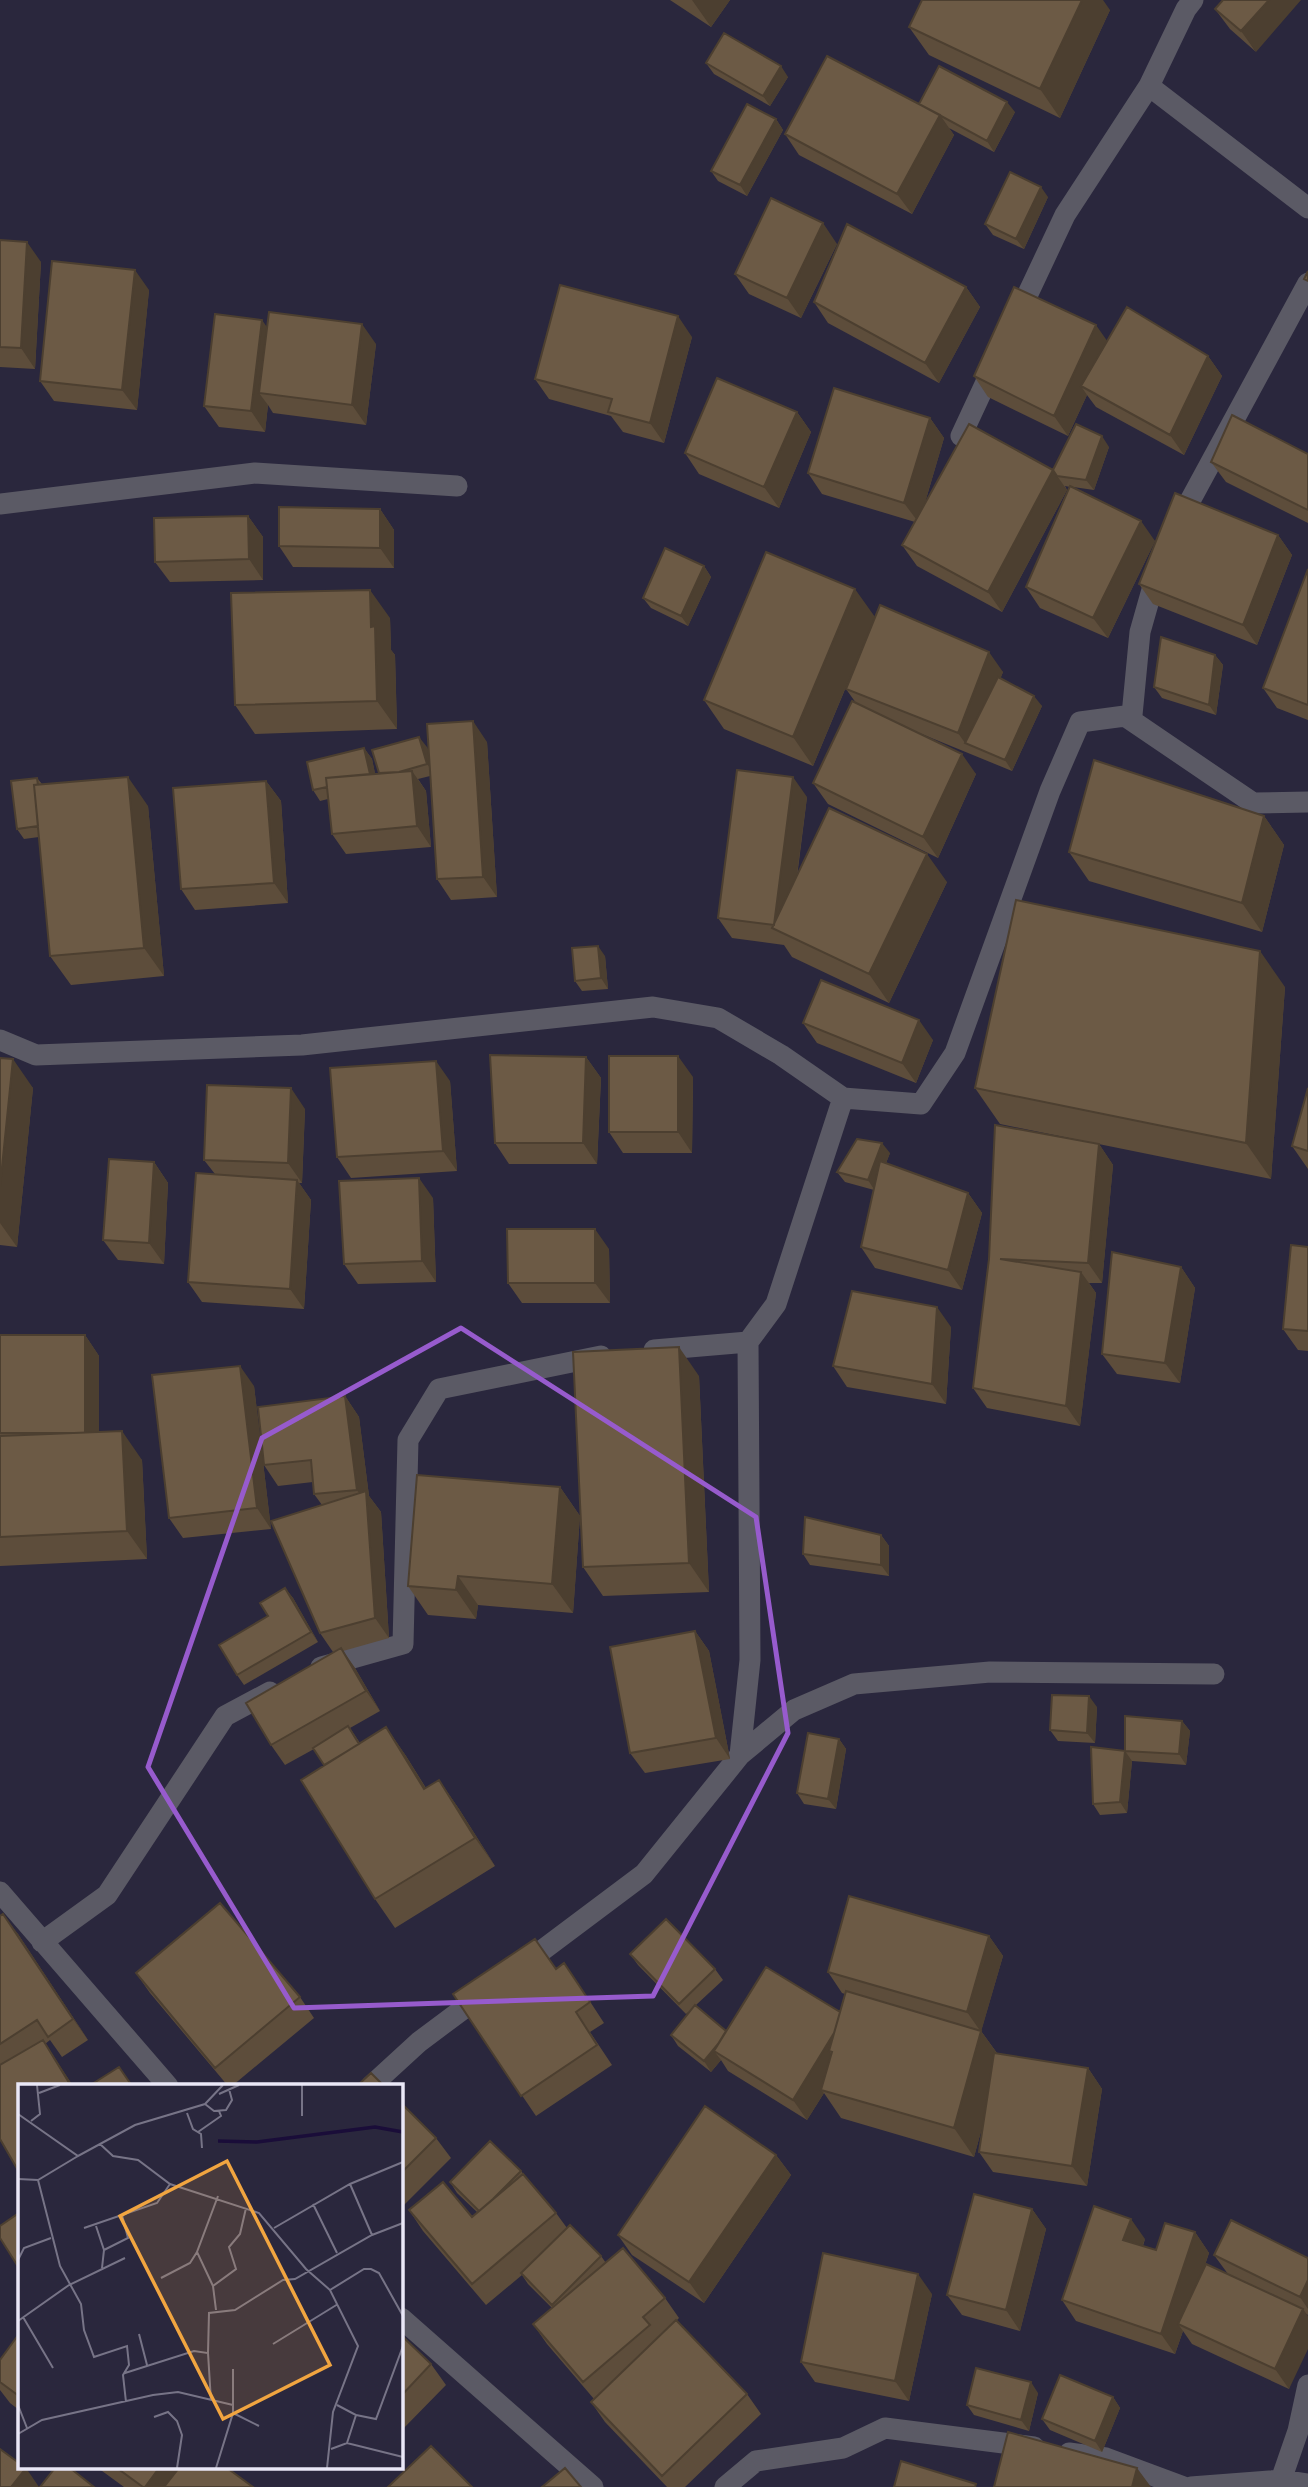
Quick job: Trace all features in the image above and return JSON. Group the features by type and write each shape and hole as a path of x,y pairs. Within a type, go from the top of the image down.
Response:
{"street":[{"path":"961,436 1065,215 1149,86 1186,3"},
{"path":"1149,86 1308,208"},
{"path":"0,1040 36,1055 302,1045 653,1007 718,1018 781,1055 843,1098 921,1104 955,1053 1050,791 1080,722 1132,715 1140,632 1166,546 1308,283"},
{"path":"0,504 255,474 457,486"},
{"path":"1125,716 1253,803 1308,802"},
{"path":"740,1755 751,1660 748,1342 776,1304 843,1098"},
{"path":"42,1941 107,1895 225,1716 315,1668 403,1644 408,1440 439,1389 632,1352 748,1342"},
{"path":"373,2084 419,2042 644,1874 740,1755 794,1710 853,1684 990,1672 1214,1674"},
{"path":"0,1892 165,2084"},
{"path":"402,2319 593,2487"},
{"path":"1281,2480 1298,2431 1308,2385"},
{"path":"725,2487 756,2461 843,2448 885,2428 1106,2458 1184,2487"},
{"path":"1191,2487 1281,2480 1308,2484"}],"highlighted area":[{"path":"461,1328 756,1517 788,1733 653,1996 294,2008 148,1767 262,1438"}],"building":[{"path":"922,0 1082,0 1040,89 909,27"},
{"path":"1223,0 1269,0 1241,31 1215,9"},
{"path":"724,33 781,66 763,96 706,63"},
{"path":"827,56 940,115 897,194 785,134"},
{"path":"939,66 1007,102 987,141 919,104"},
{"path":"747,104 776,119 740,185 711,171"},
{"path":"1010,172 1041,187 1016,239 985,224"},
{"path":"771,198 823,223 787,298 735,274"},
{"path":"847,224 966,287 925,363 814,302"},
{"path":"0,240 27,242 21,348 0,347"},
{"path":"52,261 135,270 122,390 40,381"},
{"path":"560,285 678,316 650,423 608,412 612,399 535,379"},
{"path":"1014,287 1096,325 1054,416 974,376"},
{"path":"1127,307 1208,356 1170,435 1081,386"},
{"path":"269,312 362,324 352,405 259,393"},
{"path":"215,314 262,320 251,411 204,406"},
{"path":"717,378 797,412 764,487 685,453"},
{"path":"834,388 930,418 904,503 808,473"},
{"path":"1232,415 1308,454 1308,510 1211,462"},
{"path":"969,424 1053,470 988,592 902,545"},
{"path":"1076,424 1102,436 1086,480 1057,476 1053,470"},
{"path":"1070,486 1141,521 1093,618 1026,587"},
{"path":"1175,493 1278,535 1243,625 1139,584"},
{"path":"279,507 380,509 380,548 279,546"},
{"path":"248,516 249,559 155,562 154,518"},
{"path":"665,548 704,566 681,616 643,598"},
{"path":"766,552 855,589 793,737 704,700"},
{"path":"1308,569 1308,705 1263,688"},
{"path":"370,590 371,627 375,626 377,701 235,705 231,593"},
{"path":"880,605 989,652 958,733 846,689"},
{"path":"1161,637 1215,655 1209,705 1154,687"},
{"path":"998,677 1034,696 1005,760 965,743"},
{"path":"852,701 962,754 923,837 813,783"},
{"path":"473,721 483,877 437,879 427,724"},
{"path":"419,737 427,764 399,772 379,773 372,750"},
{"path":"364,748 370,774 326,778 327,787 313,790 307,762"},
{"path":"1094,760 1264,816 1242,903 1069,852"},
{"path":"737,770 793,777 774,925 718,918"},
{"path":"412,771 417,826 332,834 326,778"},
{"path":"128,777 144,948 50,956 34,785"},
{"path":"37,778 38,785 34,785 38,826 17,829 11,781"},
{"path":"266,781 274,883 181,889 173,788"},
{"path":"829,808 927,854 869,974 772,928"},
{"path":"1016,900 1260,951 1246,1143 975,1088"},
{"path":"598,946 601,978 575,981 572,948"},
{"path":"821,980 919,1020 902,1063 803,1023"},
{"path":"490,1055 586,1057 583,1143 495,1143"},
{"path":"609,1056 678,1056 678,1132 609,1132"},
{"path":"0,1058 13,1059 0,1187"},
{"path":"436,1061 443,1151 337,1157 330,1068"},
{"path":"207,1085 291,1088 288,1163 204,1160"},
{"path":"1308,1088 1308,1151 1292,1146"},
{"path":"995,1125 1099,1144 1088,1263 1000,1259 1081,1272 1066,1406 973,1388 989,1259"},
{"path":"857,1139 882,1143 868,1180 837,1172"},
{"path":"109,1159 154,1162 149,1243 103,1240"},
{"path":"880,1161 968,1193 948,1270 861,1247"},
{"path":"196,1173 297,1180 290,1289 188,1282"},
{"path":"419,1178 422,1261 344,1264 339,1181"},
{"path":"507,1229 595,1229 595,1283 508,1283"},
{"path":"1291,1245 1308,1247 1308,1331 1283,1329"},
{"path":"1112,1252 1181,1267 1165,1363 1102,1354"},
{"path":"852,1291 937,1307 932,1384 833,1366"},
{"path":"0,1335 85,1335 85,1433 0,1433"},
{"path":"679,1347 689,1563 583,1567 573,1352"},
{"path":"240,1366 257,1508 169,1518 152,1375"},
{"path":"345,1396 357,1490 314,1494 311,1460 264,1465 258,1407"},
{"path":"122,1431 127,1531 0,1537 0,1436"},
{"path":"417,1475 560,1487 552,1584 458,1576 456,1590 408,1586"},
{"path":"366,1491 375,1618 320,1633 271,1521"},
{"path":"805,1517 881,1535 881,1565 803,1554"},
{"path":"285,1588 311,1632 237,1675 219,1645 268,1616 260,1603"},
{"path":"695,1631 716,1738 630,1753 610,1647"},
{"path":"341,1648 366,1691 271,1745 246,1703"},
{"path":"1052,1695 1089,1696 1087,1733 1050,1730"},
{"path":"1125,1716 1182,1721 1179,1754 1125,1751"},
{"path":"348,1726 359,1744 324,1765 313,1748"},
{"path":"386,1727 424,1789 439,1780 475,1838 375,1899 301,1780"},
{"path":"808,1733 839,1739 828,1799 797,1793"},
{"path":"1091,1747 1125,1751 1120,1802 1093,1804"},
{"path":"849,1896 989,1936 967,2012 828,1972"},
{"path":"220,1903 300,1997 215,2068 136,1973"},
{"path":"3,1914 73,2019 48,2037 37,2020 0,2044 0,1916"},
{"path":"666,1919 715,1969 679,2004 630,1954"},
{"path":"535,1939 556,1969 564,1963 590,2002 576,2012 597,2045 521,2096 453,1994"},
{"path":"766,1967 840,2012 834,2033 793,2100 714,2051"},
{"path":"846,1991 981,2031 954,2128 821,2090"},
{"path":"695,2005 726,2031 704,2061 671,2035"},
{"path":"43,2040 70,2084 18,2084 18,2170 0,2139 0,2065"},
{"path":"994,2053 1088,2068 1072,2166 979,2152"},
{"path":"119,2067 131,2084 92,2084"},
{"path":"371,2073 382,2084 359,2084"},
{"path":"402,2104 436,2138 402,2172"},
{"path":"705,2106 776,2155 689,2282 618,2235"},
{"path":"490,2141 521,2171 479,2211 450,2182"},
{"path":"523,2174 556,2213 472,2284 409,2210 443,2182 472,2217"},
{"path":"974,2194 1032,2209 1006,2310 947,2295"},
{"path":"1094,2206 1131,2219 1123,2240 1156,2250 1165,2223 1195,2232 1161,2334 1062,2300"},
{"path":"18,2214 18,2266 0,2238 0,2226"},
{"path":"1231,2220 1308,2258 1308,2280 1300,2297 1214,2255"},
{"path":"570,2225 601,2256 552,2305 521,2273"},
{"path":"623,2248 665,2298 643,2317 650,2325 583,2382 533,2324"},
{"path":"823,2253 918,2274 895,2381 801,2362"},
{"path":"1206,2264 1303,2309 1275,2369 1178,2324"},
{"path":"676,2320 747,2394 662,2476 591,2402"},
{"path":"18,2335 18,2395 0,2382 0,2360"},
{"path":"402,2336 431,2364 402,2395"},
{"path":"976,2368 1031,2382 1021,2420 967,2405"},
{"path":"1060,2375 1113,2397 1095,2441 1042,2419"},
{"path":"1008,2432 1137,2468 1132,2487 994,2487"},
{"path":"431,2446 472,2487 388,2487"},
{"path":"0,2449 18,2462 18,2470 24,2470 11,2487 0,2487"},
{"path":"901,2461 976,2484 975,2487 894,2487"},
{"path":"565,2468 581,2487 542,2487"},
{"path":"53,2470 73,2470 94,2487 40,2487"},
{"path":"120,2470 158,2470 143,2487"},
{"path":"177,2470 230,2470 253,2487 164,2487"}]}
